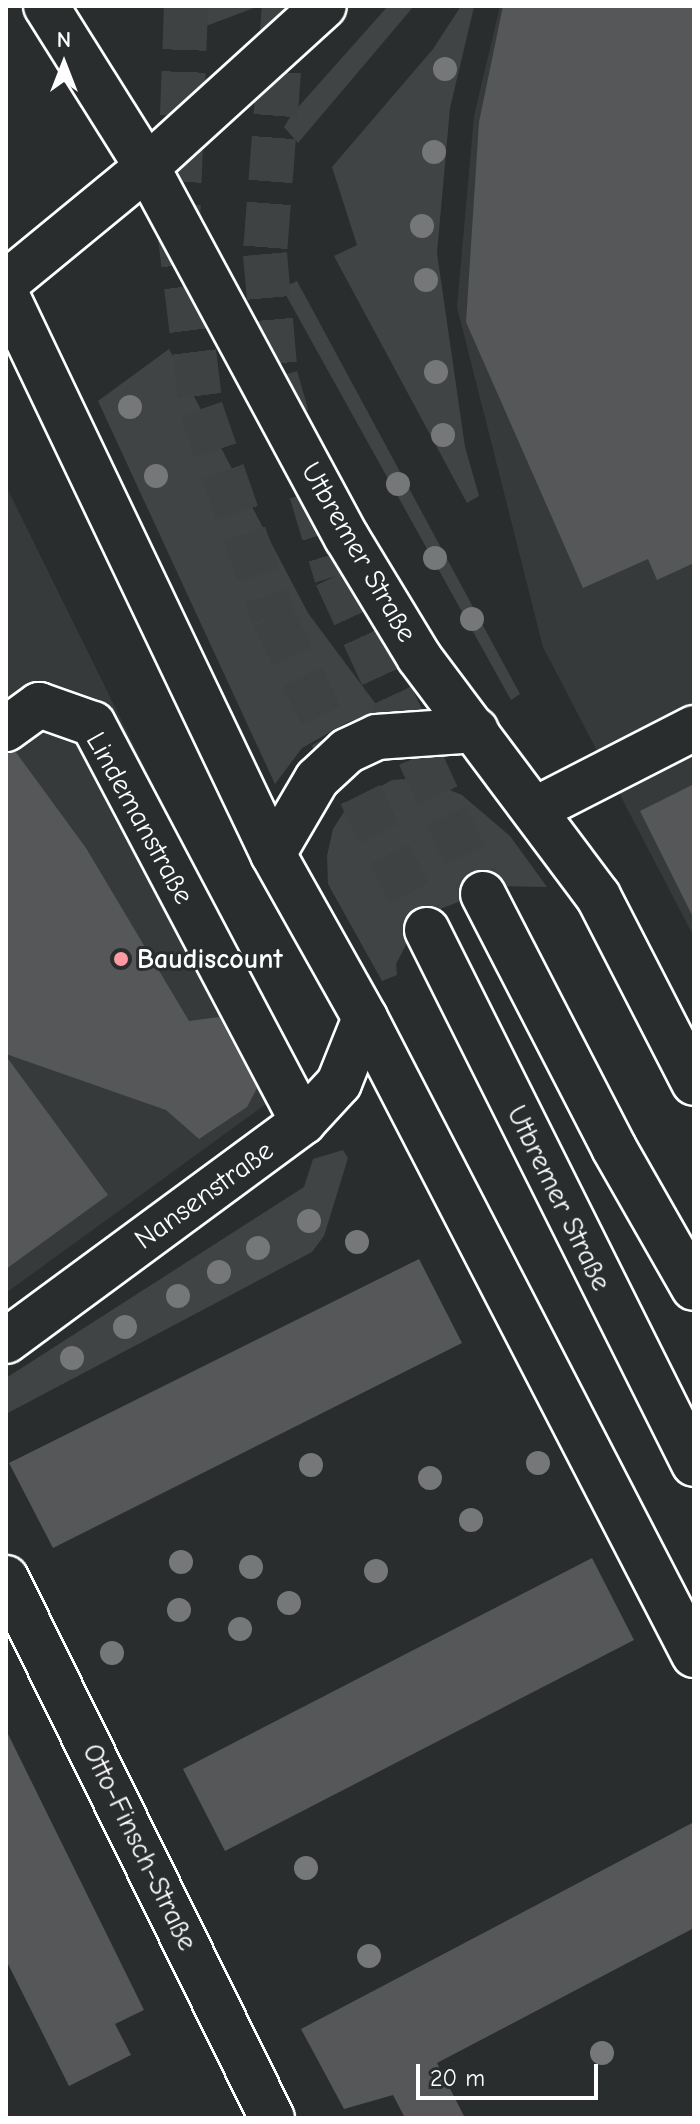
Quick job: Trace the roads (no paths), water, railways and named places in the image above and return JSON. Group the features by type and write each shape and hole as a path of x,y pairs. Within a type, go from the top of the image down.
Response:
{"main road":[{"name":"Utbremer Straße","path":"46,6 147,167 347,538 419,657 536,809 598,896 694,1083"},
{"path":"6,283 147,167 324,6"},
{"path":"6,294 273,854 365,1018 694,1655"},
{"name":"Lindemanstraße","path":"6,729 39,705 93,724 303,1122"},
{"path":"536,809 694,728"},
{"path":"273,854 317,779 347,751 377,737 476,730"},
{"path":"483,894 614,1148 694,1288"},
{"name":"Utbremer Straße","path":"427,930 694,1464"},
{"name":"Nansenstraße","path":"6,1341 303,1122 339,1083 365,1018"},
{"name":"Otto-Finsch-Straße","path":"6,1578 272,2118"}],"tunnel":[{"path":"186,6 178,221 201,409 273,617 427,930"},
{"path":"284,6 265,254 276,377 287,415"},
{"path":"311,492 336,576 483,894"}],"place":[{"name":"Baudiscount","path":"121,959"}]}
